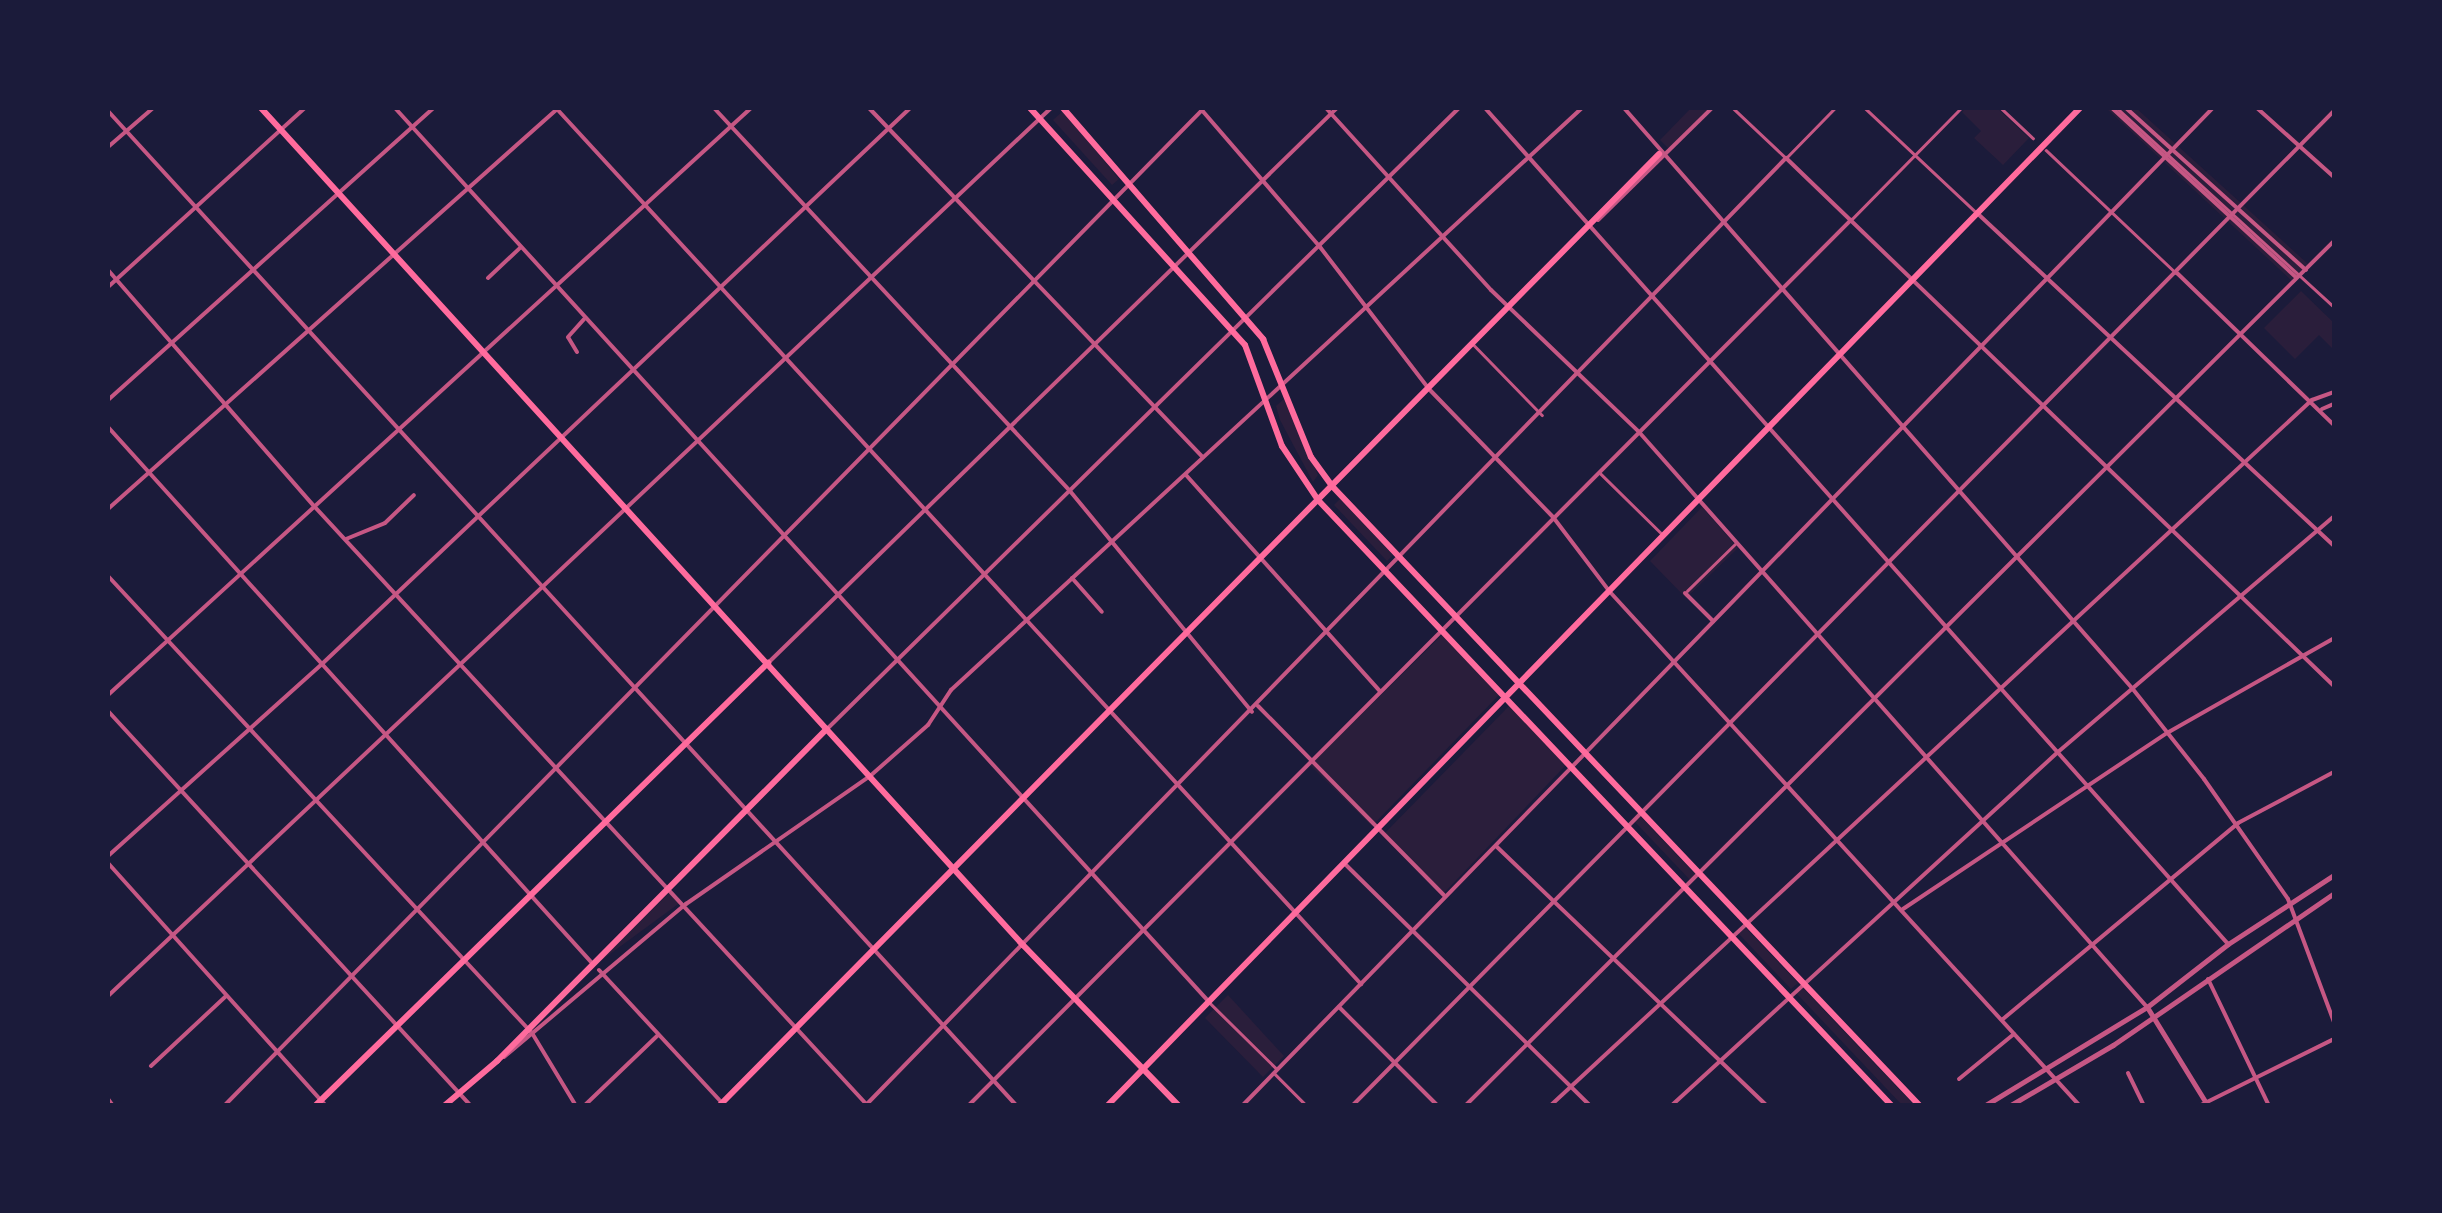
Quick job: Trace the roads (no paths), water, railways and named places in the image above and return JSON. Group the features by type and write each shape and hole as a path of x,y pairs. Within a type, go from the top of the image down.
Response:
{"main road":[{"path":"261,108 869,778 1072,998 1179,1106"},
{"path":"1030,108 1116,198 1233,331 1255,362 1282,446 1318,500 1892,1106"},
{"path":"1064,108 1247,318 1283,383 1311,457 1332,486 1920,1106"},
{"path":"1108,1106 2080,108"},
{"path":"722,1105 871,946 1110,712 1509,304 1663,154"},
{"path":"321,1104 768,663"},
{"path":"444,1106 529,1031 827,729"}],"street":[{"path":"108,148 153,108"},
{"path":"108,287 305,108"},
{"path":"395,108 1142,930 1308,1106"},
{"path":"108,400 434,108"},
{"path":"108,509 557,108 791,356 1178,788 1298,912 1360,984"},
{"path":"714,108 1070,491 1184,637 1252,712"},
{"path":"108,695 750,108"},
{"path":"869,108 1203,457"},
{"path":"108,856 323,663 910,108"},
{"path":"108,996 546,590 1052,108"},
{"path":"224,1106 1202,108 1320,247 1428,388 1553,518 1610,592 1792,786 2080,1106"},
{"path":"1326,108 1444,237 1639,432 1818,637 2095,942 2156,1016 2207,1103"},
{"path":"768,663 1337,108"},
{"path":"827,729 1459,108"},
{"path":"1485,108 1836,495 2228,944"},
{"path":"529,1031 686,904 869,778 940,709 951,690 1582,108"},
{"path":"1624,108 2132,688 2238,823 2290,902 2334,1022"},
{"path":"1663,154 1712,108"},
{"path":"1733,108 2334,686"},
{"path":"108,270 314,506 669,885 866,1105 1402,560 1583,372 1652,293 1834,108"},
{"path":"1865,108 2334,546"},
{"path":"968,1106 1961,108"},
{"path":"2001,108 2034,138"},
{"path":"2114,108 2235,213 2334,308"},
{"path":"2126,108 2168,153 2302,274"},
{"path":"1242,1106 2213,108"},
{"path":"2258,108 2334,177"},
{"path":"108,111 1017,1106"},
{"path":"1352,1106 2334,111"},
{"path":"2046,150 2243,333 2334,425"},
{"path":"1465,1106 2020,560 2334,241"},
{"path":"488,278 520,248"},
{"path":"577,352 568,337 584,319"},
{"path":"1472,343 1542,415"},
{"path":"1550,1106 2312,400 2334,392"},
{"path":"2322,409 2334,404"},
{"path":"108,427 722,1105"},
{"path":"1599,472 1664,536"},
{"path":"1185,474 1259,561 1380,691"},
{"path":"346,539 385,523 414,494"},
{"path":"1671,1106 1893,898 2334,516"},
{"path":"1713,621 1686,593 1736,543"},
{"path":"108,576 529,1031 576,1106"},
{"path":"1072,578 1102,612"},
{"path":"1903,909 2167,734 2334,638"},
{"path":"1258,706 1445,896"},
{"path":"108,711 472,1106"},
{"path":"2003,1020 2168,876 2238,823 2334,772"},
{"path":"1495,845 1767,1106"},
{"path":"108,863 321,1104"},
{"path":"1345,864 1590,1106"},
{"path":"1984,1106 2147,1007 2228,944 2334,875"},
{"path":"2008,1106 2156,1016 2207,977 2334,893"},
{"path":"2207,977 2269,1106"},
{"path":"151,1066 226,996"},
{"path":"1339,1006 1438,1106"},
{"path":"1959,1079 2016,1033"},
{"path":"584,1106 658,1035"},
{"path":"2198,1106 2334,1039"},
{"path":"2128,1072 2144,1106"},
{"path":"108,1099 113,1106"}]}
